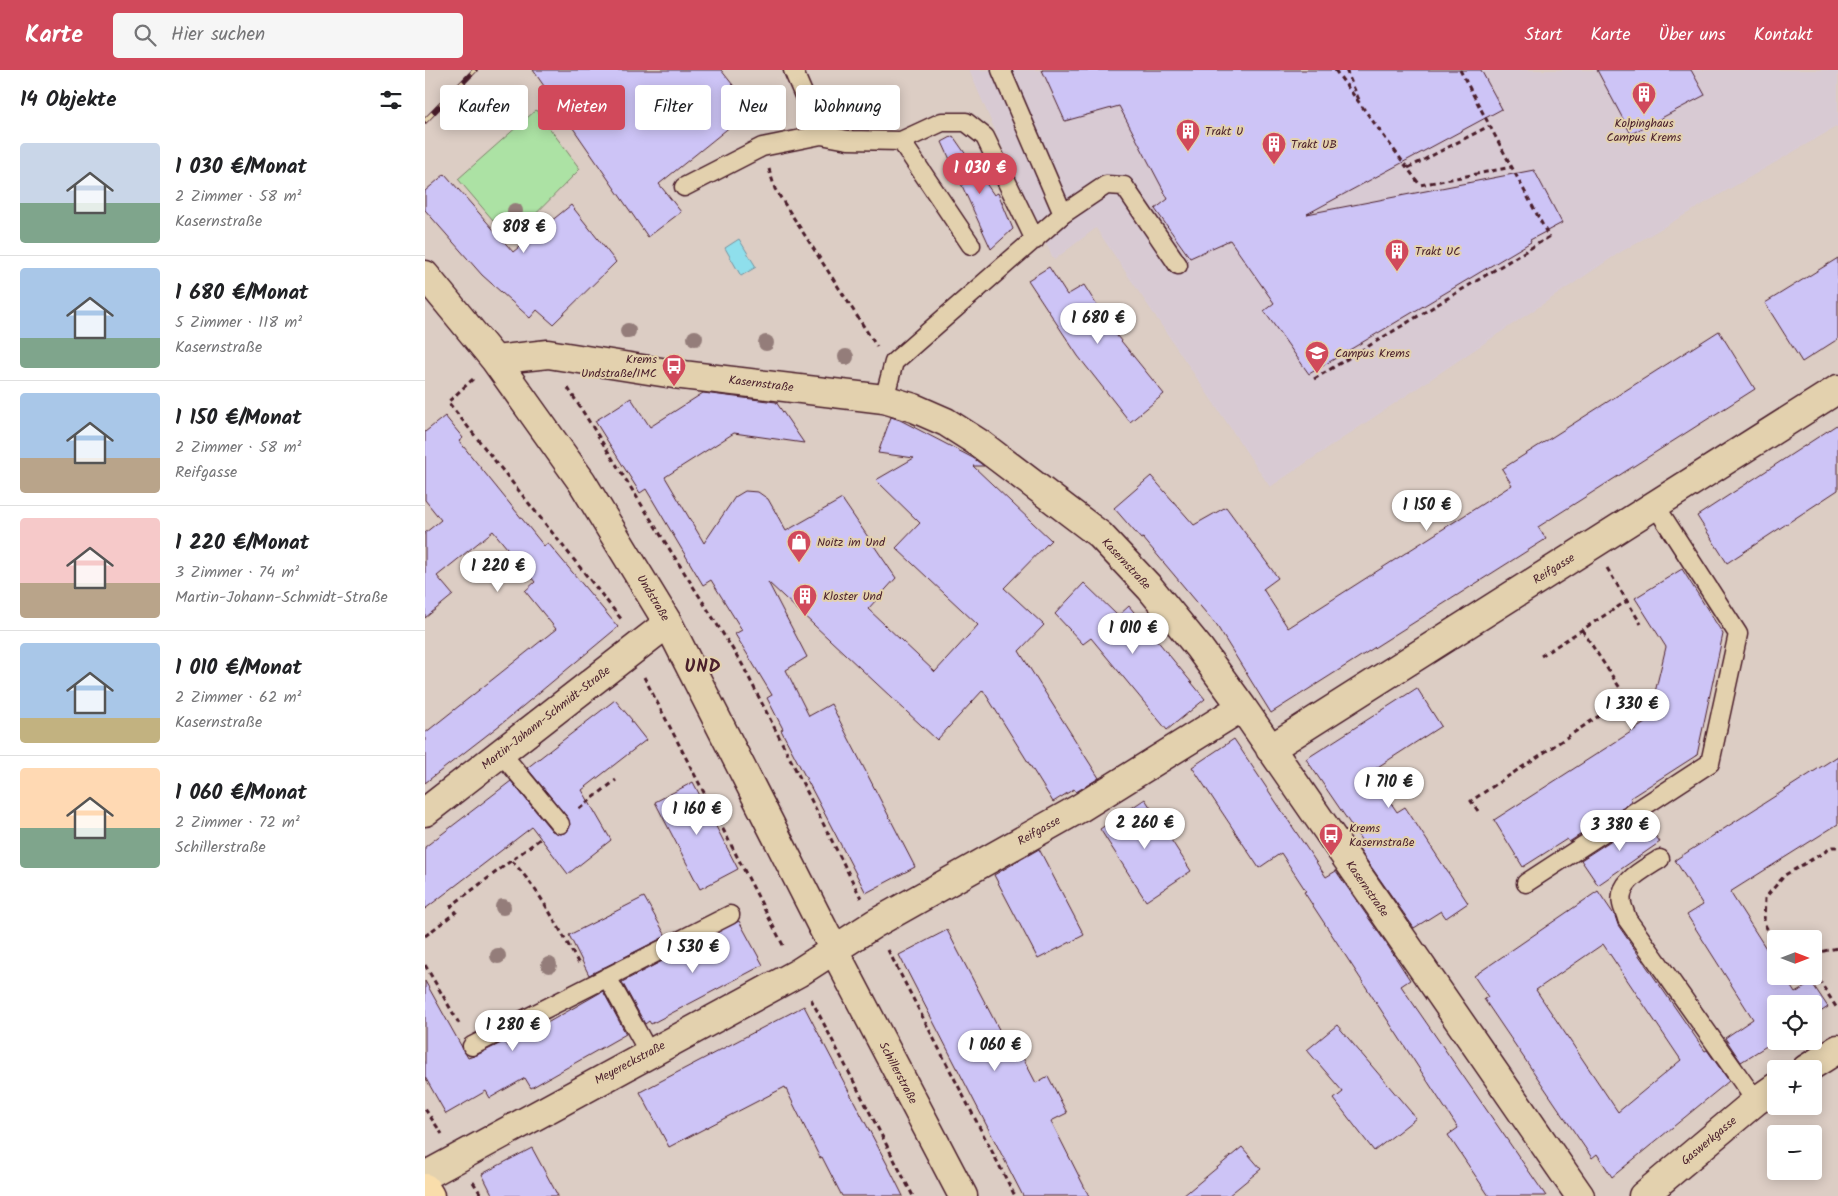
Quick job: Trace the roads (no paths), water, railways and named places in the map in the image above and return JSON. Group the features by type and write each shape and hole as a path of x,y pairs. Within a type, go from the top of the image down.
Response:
{"main road":[{"path":"425,1188 430,1196"}],"street":[{"name":"Undstraße","path":"425,275 487,366 581,482 668,623 834,950"},
{"name":"Kasernstraße","path":"487,366 548,354 674,374 884,399 914,408 946,422 979,443 1100,536 1162,603 1199,648 1242,707 1580,1196"},
{"name":"Reifgasse","path":"1270,749 1838,389"},
{"name":"Martin-Johann-Schmidt-Straße","path":"425,812 668,623"},
{"name":"Reifgasse","path":"834,950 874,924 1080,808 1242,707"},
{"name":"Meyereckstraße","path":"425,1176 798,973 834,950"},
{"name":"Schillerstraße","path":"834,950 963,1196"},
{"path":"1820,1060 1838,1049"},
{"name":"Gaswerkgasse","path":"1643,1196 1766,1094"}],"lane":[{"path":"793,70 821,135"},
{"path":"1001,70 1063,214"},
{"path":"683,187 762,147 821,135 848,140 901,141 942,122 966,122 985,137 1035,240"},
{"path":"901,141 971,245"},
{"path":"884,399 894,362 1063,214 1105,185 1124,186 1177,265"},
{"path":"1526,883 1710,763 1737,634 1655,505"},
{"path":"501,753 560,824"},
{"path":"1660,859 1631,878 1624,888 1621,903 1627,919 1766,1094"},
{"path":"472,1046 730,915"},
{"path":"607,977 649,1053"}],"water":[{"path":"739,239 756,267 741,276 725,248"}],"railway":[{"path":"425,121 475,70"}],"place":[{"name":"Kolpinghaus Campus Krems","path":"1644,115"},
{"name":"Trakt U","path":"1188,152"},
{"name":"Trakt UB","path":"1274,165"},
{"name":"Trakt UC","path":"1397,272"},
{"name":"Campus Krems","path":"1317,374"},
{"name":"Krems Undstraße/IMC","path":"674,387"},
{"name":"Noitz im Und","path":"799,563"},
{"name":"Kloster Und","path":"805,617"},
{"name":"Krems Kasernstraße","path":"1331,856"}],"district":[{"name":"UND","path":"703,667"}]}
